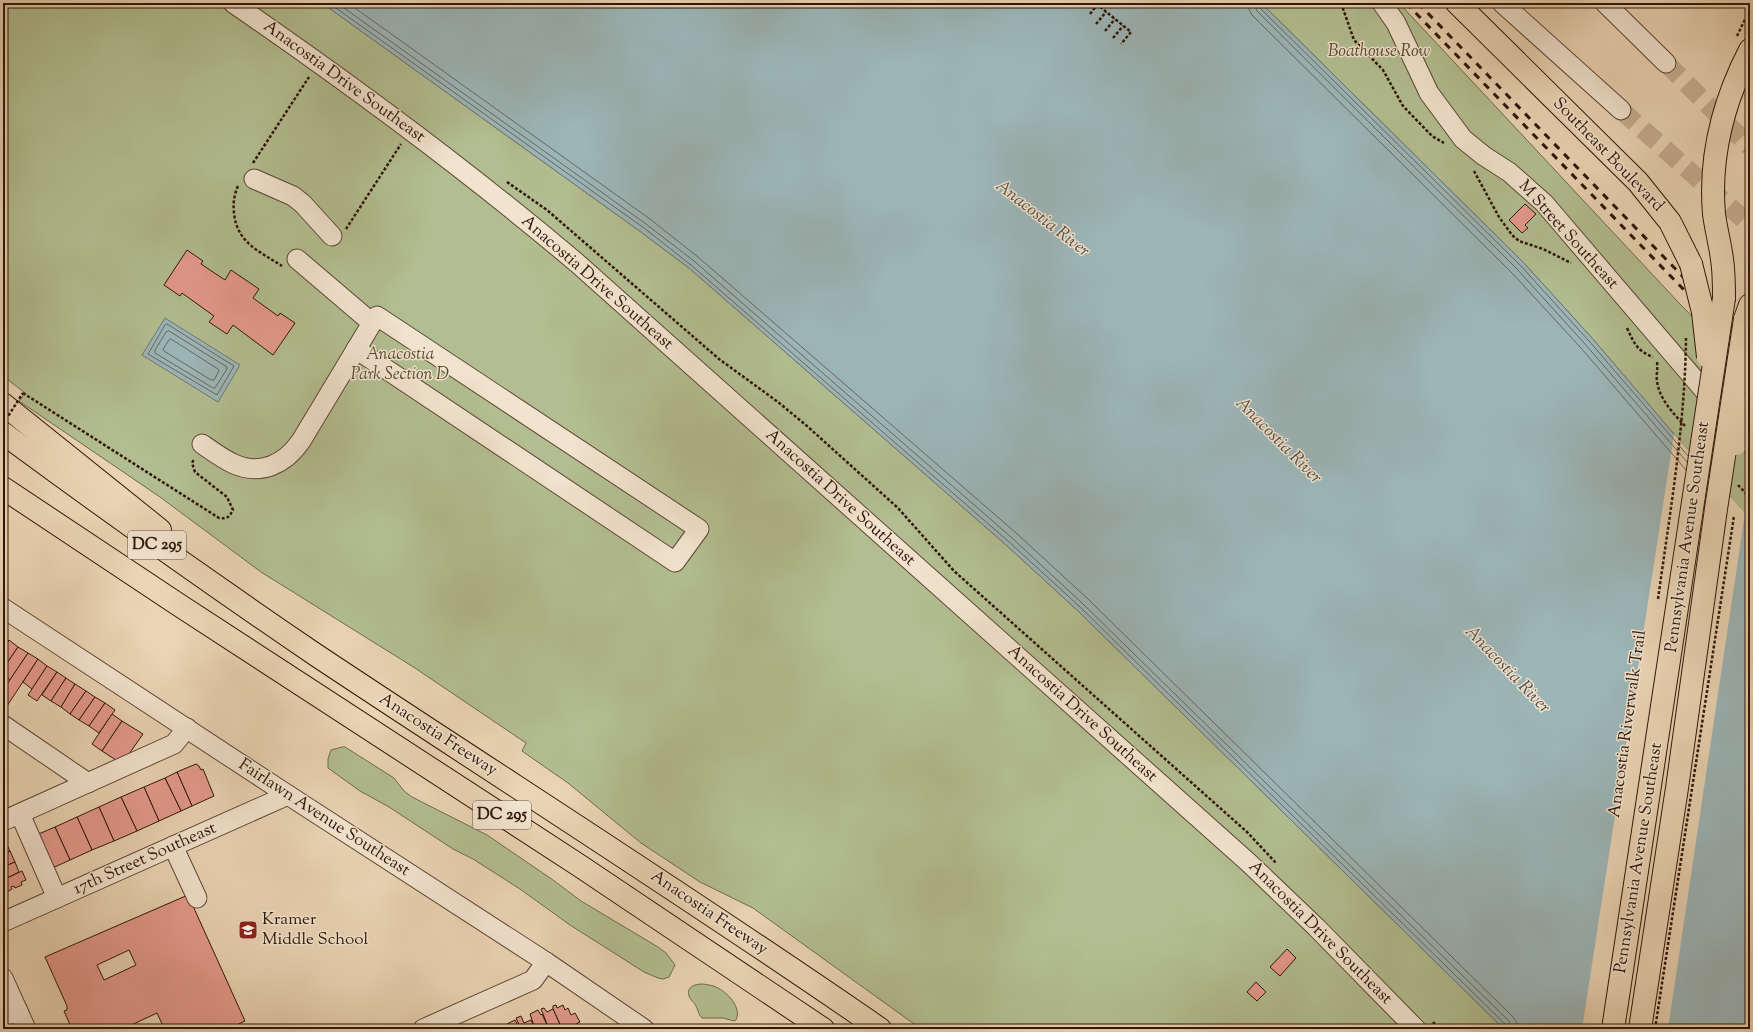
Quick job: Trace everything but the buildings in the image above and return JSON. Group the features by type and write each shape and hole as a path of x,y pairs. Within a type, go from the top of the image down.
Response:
{"main road":[{"name":"Southeast Boulevard","path":"1457,3 1638,182 1670,222 1679,237 1691,264 1700,296 1706,331 1708,368 1706,410"},
{"name":"Pennsylvania Avenue Southeast","path":"1613,1029 1668,678 1706,410 1719,340 1724,298 1724,272 1713,203 1715,154 1719,128 1728,99 1750,50"},
{"name":"Pennsylvania Avenue Southeast","path":"1640,1029 1677,788 1726,510 1748,312"},
{"path":"1726,510 1750,403"},
{"path":"3,404 314,653"},
{"name":"Anacostia Freeway","path":"3,433 133,528 314,653 676,890 880,1029"},
{"path":"3,473 179,605"},
{"name":"Anacostia Freeway","path":"3,488 179,605 574,862 823,1029"}],"street":[{"name":"Anacostia Drive Southeast","path":"233,3 325,67 427,142 530,224 576,263 1249,863 1316,927 1416,1029"},
{"name":"M Street Southeast","path":"1382,3 1396,23 1429,93 1463,139 1484,156 1509,172 1544,203 1750,444"},
{"path":"1502,3 1622,110"},
{"path":"1605,3 1666,63"},
{"path":"254,179 293,196 338,235"},
{"path":"297,259 372,323"},
{"path":"202,444 224,459 245,468 268,467 287,458 301,441 356,349 377,316 698,529 675,562 356,349"},
{"name":"Fairlawn Avenue Southeast","path":"3,608 546,962 644,1029"},
{"path":"3,724 88,783"},
{"path":"57,898 11,817 174,744 187,728"},
{"name":"17th Street Southeast","path":"3,922 288,795"},
{"path":"173,846 197,898"},
{"path":"423,1029 533,980 546,962"},
{"path":"3,978 10,1014 26,1029"}],"path":[{"path":"1341,3 1354,40 1383,70 1403,106 1432,136 1445,144"},
{"path":"1090,14 1097,5 1100,4 1106,12 1131,32 1121,44"},
{"path":"1096,24 1106,12"},
{"path":"1105,31 1115,19"},
{"path":"1113,38 1123,26"},
{"path":"338,235 398,150"},
{"path":"1471,168 1499,217 1512,235 1519,241 1543,249 1574,265"},
{"path":"1624,323 1638,350 1657,361 1657,381 1660,391 1672,412 1688,429"},
{"path":"1657,604 1681,438 1684,404 1686,337"},
{"path":"3,424 23,393 219,518 226,519 233,510 227,497 194,472 192,463 202,444"},
{"path":"1739,488 1740,480"},
{"path":"1734,481 1750,498"},
{"path":"1655,1029 1726,510"}],"green space":[{"name":"Anacostia Park Section D","path":"3,3 322,3 689,268 1005,544 1076,609 1504,1029 921,1029 753,908 700,882 641,843 568,783 522,751 526,743 415,668 261,572 160,497 19,401 25,393 3,376"},
{"name":"Boathouse Row","path":"1261,3 1399,3 1679,303 1750,376 1750,519 1674,434 1592,338 1523,262"},
{"path":"345,747 394,778 404,791 412,797 487,835 581,901 658,947 666,953 675,965 669,977 663,979 658,978 644,972 570,925 520,889 473,859 453,849 389,807 360,791 328,768 328,759 331,750"},
{"path":"703,984 716,987 729,996 737,1010 736,1020 734,1021 723,1018 702,1018 688,993 692,986"}],"water":[{"name":"Anacostia River","path":"322,3 1261,3 1523,262 1592,338 1674,434 1750,519 1750,1029 1504,1029 1076,609 1005,544 689,268"},
{"path":"165,318 240,365 218,402 142,355"}],"pier":[{"path":"1674,434 1745,513 1668,1029 1582,1029"}],"tunnel":[{"path":"1666,63 1750,147"},
{"path":"1621,110 1750,225"}],"railway":[{"path":"1406,3 1750,358"},
{"path":"1418,3 1750,346"}],"place":[{"name":"Kramer Middle School","path":"248,930"}]}
